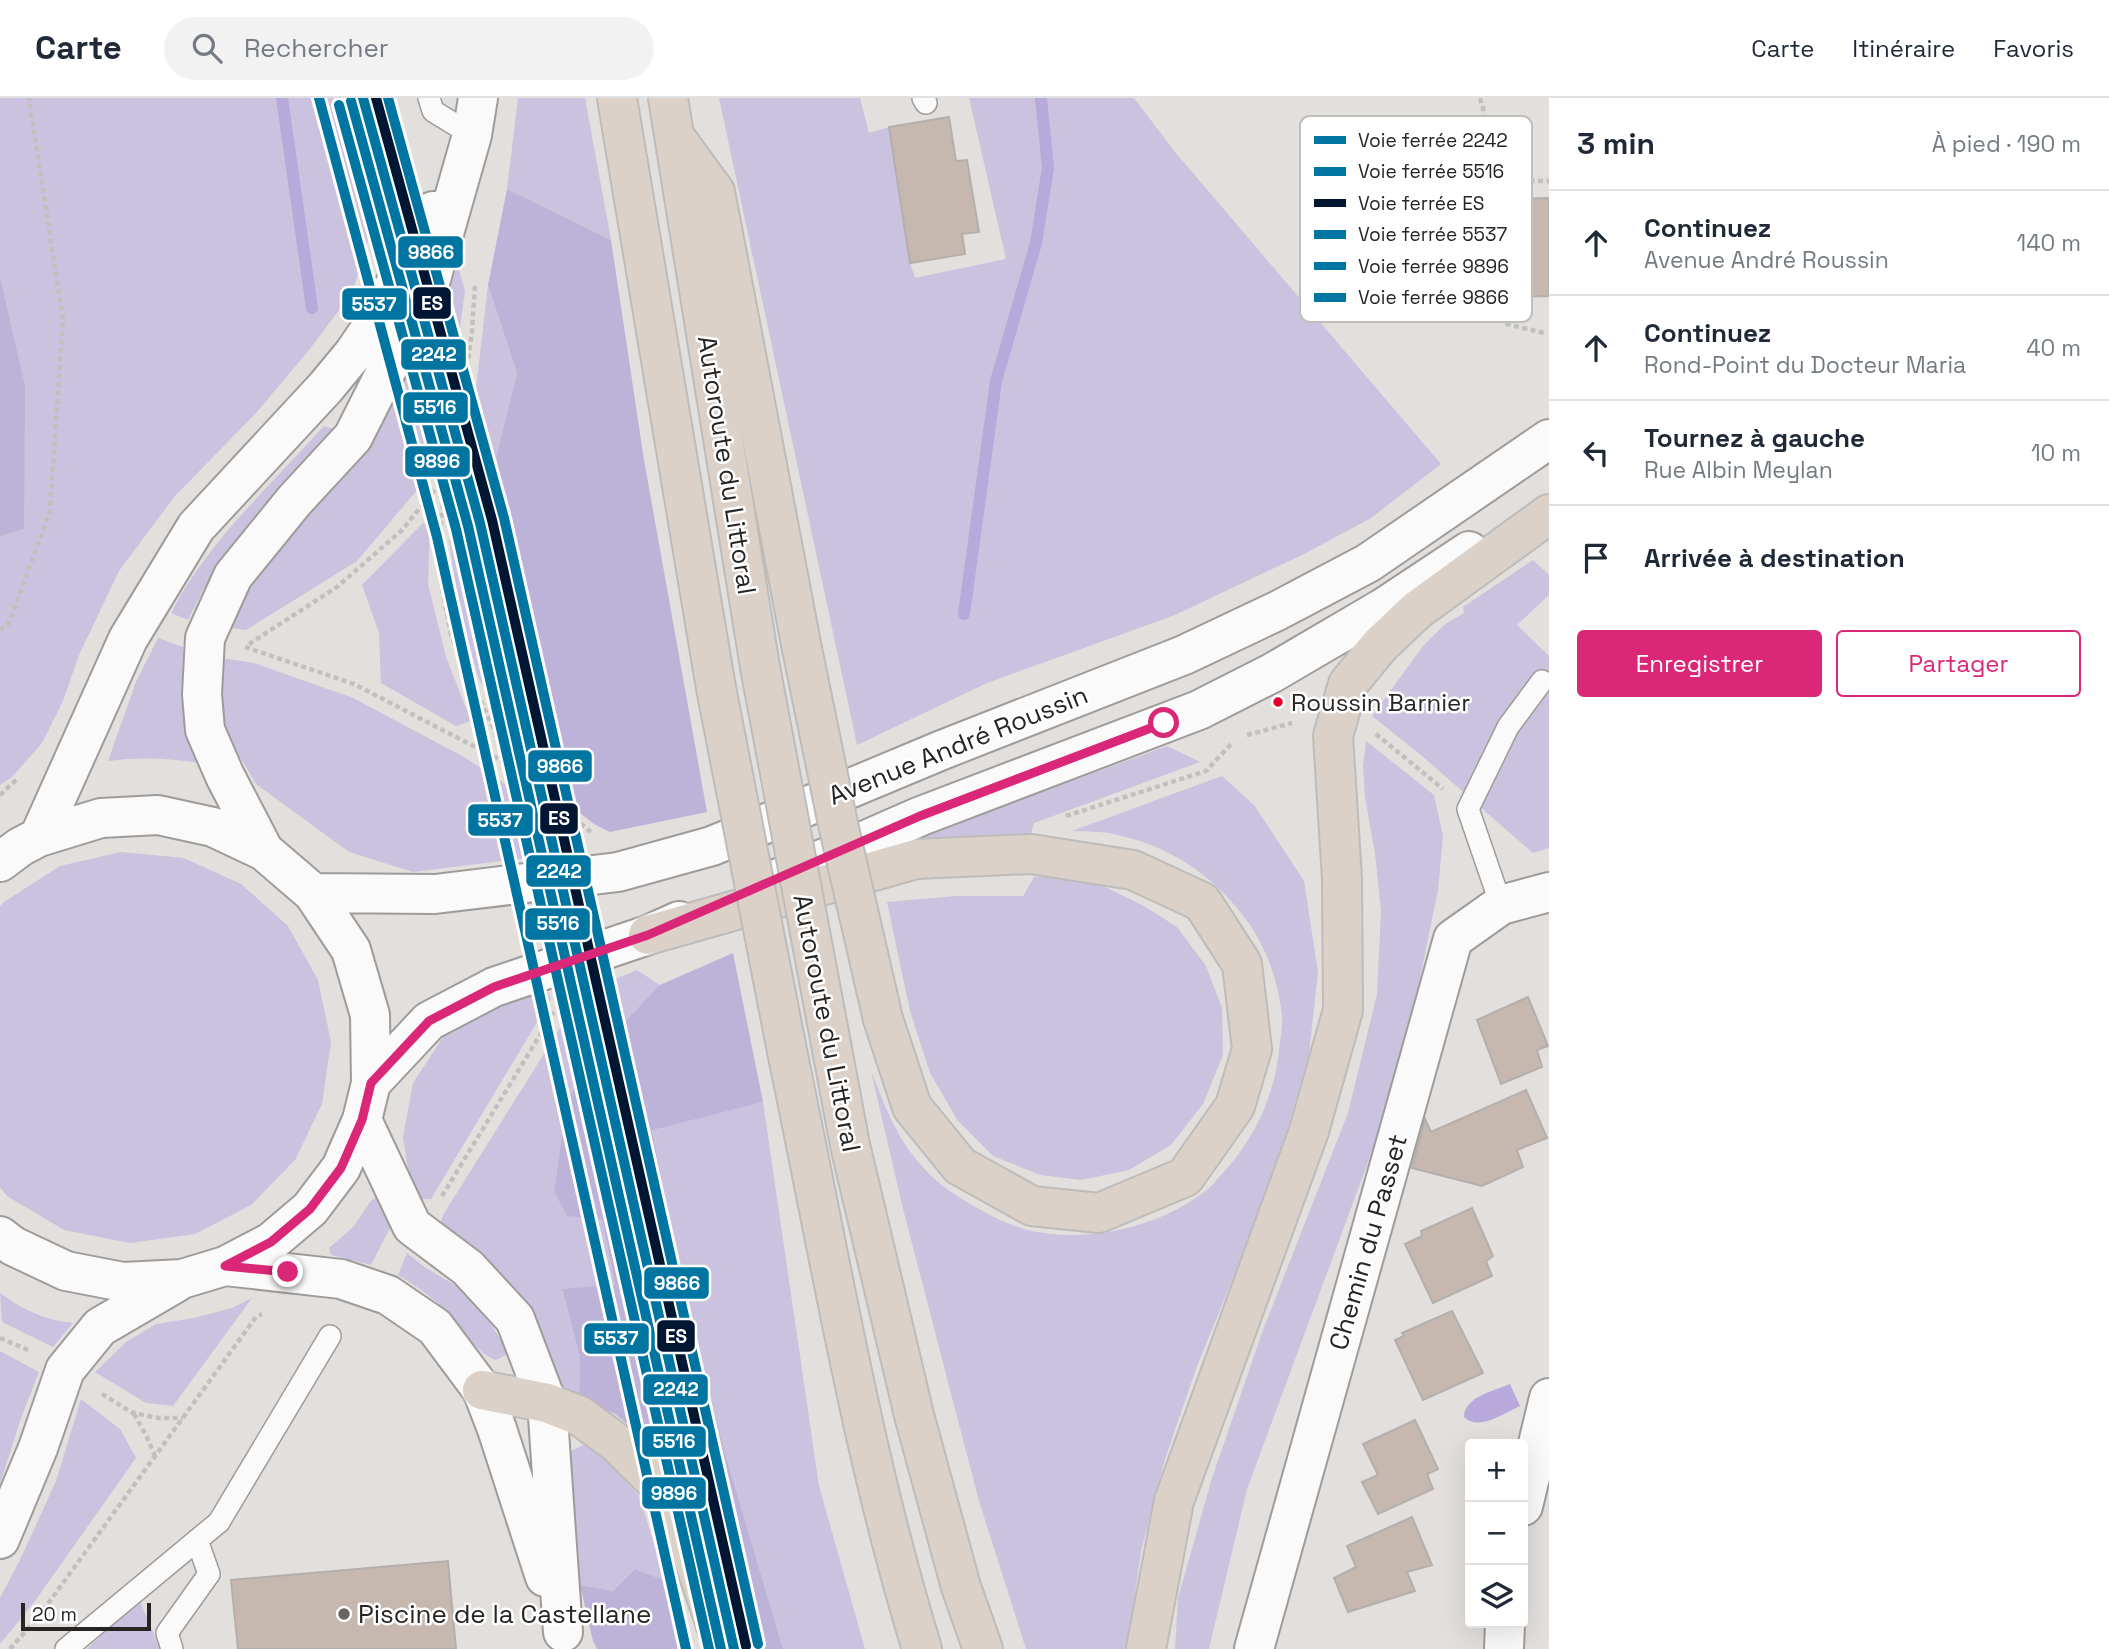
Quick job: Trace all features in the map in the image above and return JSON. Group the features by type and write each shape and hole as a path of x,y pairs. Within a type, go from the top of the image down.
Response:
{"highway":[{"name":"Autoroute du Littoral","path":"617,100 716,688 789,1061 863,1420 903,1587 922,1649"},
{"name":"Autoroute du Littoral","path":"669,111 760,667 850,1145 914,1415 961,1587 983,1649"},
{"path":"648,935 916,859 1031,854 1133,870 1202,902 1242,964 1252,1049 1235,1106 1185,1177 1099,1213 1032,1206 960,1166 912,1107 883,1019 838,824 715,192 669,111"},
{"path":"1146,1649 1174,1501 1310,1131 1343,1010 1342,879 1333,736 1353,723 1348,684 1380,645 1417,610 1549,514"},
{"path":"482,1390 547,1403 580,1416 618,1444 659,1485 693,1558 724,1649"}],"main road":[{"path":"15,847 128,639 196,527 325,388 377,319 475,116"},
{"path":"264,851 225,776 205,730 202,694 205,638 233,576 294,501 353,437 429,286 475,116"},
{"name":"Avenue André Roussin","path":"313,892 435,894 618,872 712,846 942,750 1184,655 1277,611 1368,563 1549,439"},
{"name":"Avenue André Roussin","path":"371,1083 429,1021 494,987 648,935 920,816 1199,710 1272,673 1382,608 1549,500"},
{"path":"0,1539 38,1448 65,1370 100,1327 182,1279 225,1266 271,1242 310,1209 341,1168 362,1120 371,1083 370,1015 351,950 313,892 264,851 213,827 158,815 101,818 15,847"},
{"name":"Chemin du Passet","path":"1254,1649 1453,939 1501,905 1549,892"},
{"path":"362,1120 412,1226 468,1268 515,1319 547,1403 566,1640"},
{"path":"0,1236 13,1246 66,1271 123,1282 182,1279"},
{"path":"225,1266 341,1279 387,1296 435,1327 482,1390 566,1640"},
{"path":"1524,1502 1549,1398"},
{"path":"1504,1649 1505,1628"}],"lane":[{"path":"429,98 433,111 475,116"},
{"path":"1501,905 1468,809 1508,727 1542,681"},
{"path":"66,1649 219,1522 330,1336"},
{"path":"172,1649 167,1633 209,1574 197,1539"}],"path":[{"path":"0,630 9,623 50,511 63,319 29,98"},
{"path":"1479,98 1483,116"},
{"path":"476,277 461,416 446,476 441,524 440,578 451,635 510,765"},
{"path":"1506,322 1544,333"},
{"path":"245,647 337,587 402,530 446,476"},
{"path":"233,645 354,684 510,765 593,834"},
{"path":"1031,854 1044,824 1206,771 1236,738 1324,715 1353,723 1468,809"},
{"path":"437,1205 556,1008"},
{"path":"10,1649 39,1616 256,1317 267,1311"},
{"path":"0,1338 36,1354"},
{"path":"98,1391 133,1413 159,1418 183,1418"},
{"path":"133,1413 155,1457"}],"shaded area":[{"path":"0,98 351,98 373,214 366,249 352,293 256,413 175,496 119,571 79,655 63,701 42,743 12,777 0,785"},
{"path":"518,98 585,98 611,240 507,189"},
{"path":"719,98 860,98 869,133 889,127 910,263 915,278 1006,259 969,98 1134,98 1175,152 1300,299 1300,322 1320,322 1441,464 1371,518 1306,553 1175,615 987,683 857,745"},
{"path":"507,189 611,240 644,460 707,812 610,832 594,824 575,809 496,458 517,373 488,285"},
{"path":"458,267 465,291 445,438 429,476 357,561 246,630 225,627 241,590 367,447"},
{"path":"0,278 25,386 24,529 0,536"},
{"path":"488,285 517,373 496,458 575,809 515,745 478,677 458,604 449,540 475,398"},
{"path":"324,426 334,429 288,487 222,560 188,620 171,613 203,562 222,538"},
{"path":"423,523 430,526 428,584 446,657 471,721 456,726 381,683 379,633 362,585"},
{"path":"1533,560 1549,575 1549,595 1517,625 1549,656 1549,848 1533,853 1372,716 1423,646 1444,625 1464,613 1463,607"},
{"path":"158,638 183,647 182,703 188,737 199,763 154,759 108,761 136,682"},
{"path":"215,657 254,663 353,698 464,757 530,800 582,851 413,872 349,852 256,784 220,723"},
{"path":"1366,741 1434,795 1443,836 1438,890 1419,983 1377,1138 1247,1489 1209,1649 1175,1649 1178,1598 1212,1478 1263,1330 1348,1113 1377,994 1381,911 1365,797 1363,766"},
{"path":"1167,746 1200,762 1034,823 1030,836 919,844 922,836"},
{"path":"1222,776 1254,805 1304,881 1318,972 1309,1054 1274,1177 1196,1369 1165,1459 1141,1551 1127,1649 1026,1649 979,1501 902,1205 871,1071 897,1131 926,1171 959,1197 1017,1227 1077,1235 1124,1229 1168,1214 1207,1190 1245,1145 1262,1113 1274,1079 1282,1018 1270,964 1259,940 1232,902 1187,864 1171,854 1134,839 1109,833 1072,831"},
{"path":"121,852 184,858 241,884 288,926 318,980 331,1042 322,1104 295,1160 251,1205 195,1234 130,1243 64,1230 7,1196 0,1187 0,906 60,866"},
{"path":"1034,877 1057,877 1103,886 1144,906 1177,927 1206,966 1222,1008 1223,1055 1203,1104 1171,1145 1129,1170 1081,1180 1040,1175 993,1156 958,1121 930,1073 910,1011 887,902 956,896 1023,896"},
{"path":"733,953 763,1102 652,1130 693,1326 723,1446 783,1649 749,1649 696,1500 658,1448 615,1414 579,1397 580,1357 562,1289 615,1285 602,1219 567,1216 554,1191 567,1100 607,1040 660,985"},
{"path":"637,970 660,985 607,1040 567,1100 554,1191 602,1219 615,1286 562,1290 580,1357 579,1397 559,1394 440,1226 443,1215 582,993"},
{"path":"548,992 551,999 431,1199 420,1199 411,1188 403,1137 413,1083 445,1034 503,1002"},
{"path":"763,1102 819,1486 865,1649 783,1649 723,1446 693,1326 652,1129"},
{"path":"379,1195 390,1228 371,1265 331,1255 329,1248 353,1227 371,1201"},
{"path":"407,1253 426,1268 465,1291 479,1306 507,1349 506,1355 496,1360 482,1352 440,1306 398,1275"},
{"path":"0,1293 35,1313 73,1323 53,1347 2,1322"},
{"path":"252,1298 173,1406 146,1403 95,1372 126,1342 156,1324 232,1308"},
{"path":"0,1351 39,1372 0,1484"},
{"path":"1510,1384 1520,1406 1484,1422 1476,1423 1464,1417 1465,1410 1474,1400"},
{"path":"81,1399 120,1429 136,1458 35,1601 0,1644 0,1598 56,1481"},
{"path":"584,1445 607,1460 639,1496 666,1581 635,1569 613,1591 580,1585 568,1452"},
{"path":"635,1569 666,1581 691,1649 597,1649 580,1585 613,1591"},
{"path":"139,1599 160,1649 87,1649"}],"building":[{"path":"949,117 956,161 967,160 979,232 962,234 965,254 910,263 889,127"},
{"path":"1549,198 1549,296 1532,296 1532,199"},
{"path":"1528,997 1548,1046 1537,1050 1542,1067 1501,1084 1477,1020"},
{"path":"1526,1090 1547,1138 1517,1150 1523,1167 1482,1186 1412,1168 1425,1119 1431,1132"},
{"path":"1472,1208 1493,1256 1486,1261 1492,1276 1433,1303 1405,1244 1422,1236 1421,1231"},
{"path":"1452,1311 1483,1373 1423,1400 1395,1340 1404,1336 1402,1333"},
{"path":"1415,1420 1438,1469 1427,1474 1433,1489 1378,1514 1362,1482 1378,1475 1363,1444"},
{"path":"1412,1517 1432,1565 1407,1572 1415,1591 1348,1612 1334,1578 1356,1567 1347,1546"},
{"name":"Piscine de la Castellane","path":"448,1561 456,1649 238,1649 231,1580"}],"waterway":[{"path":"282,98 312,308"},
{"path":"964,614 996,381 1036,243 1048,168 1041,98"}],"rail line":[{"name":"5537","path":"319,98 437,537 686,1649"},
{"name":"2242","path":"363,98 480,523 734,1649"},
{"name":"ES","path":"376,98 492,520 746,1646"},
{"name":"9866","path":"388,98 504,518 758,1644"},
{"name":"5516","path":"351,101 468,526 721,1649"},
{"name":"9896","path":"339,105 456,529 709,1649"}],"place":[{"name":"Roussin Barnier","path":"1278,702"},
{"name":"Piscine de la Castellane","path":"344,1614"}],"route":[{"path":"288,1272 225,1266 271,1242 310,1209 341,1168 362,1120 371,1083 429,1021 494,987 648,935 920,816 1164,723"}]}
